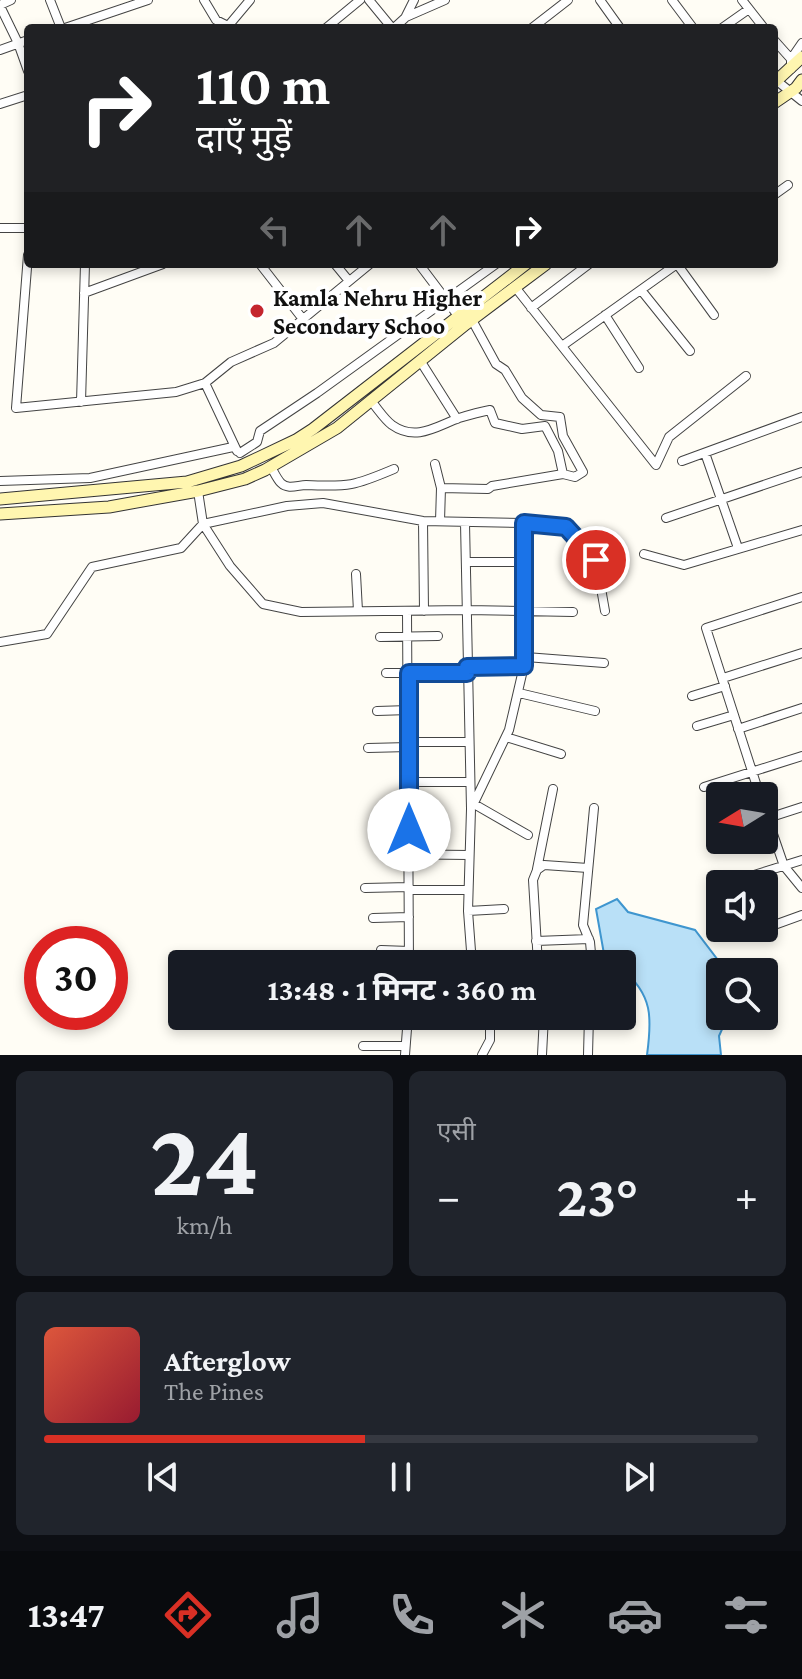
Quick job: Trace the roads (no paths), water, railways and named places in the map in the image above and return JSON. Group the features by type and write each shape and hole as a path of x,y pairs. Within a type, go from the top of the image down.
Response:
{"main road":[{"path":"778,80 795,62"},
{"path":"778,100 802,80"},
{"path":"0,514 109,507 198,491 245,479 271,467 337,428 421,362 522,268"},
{"path":"0,499 187,482 241,466 313,429 541,268"}],"street":[{"path":"11,0 0,5 24,60"},
{"path":"50,0 61,24"},
{"path":"75,24 148,0"},
{"path":"204,0 216,20 222,24"},
{"path":"230,24 250,0"},
{"path":"331,24 360,0"},
{"path":"369,0 390,24"},
{"path":"406,17 414,0"},
{"path":"398,24 406,17 445,0"},
{"path":"537,24 568,0"},
{"path":"600,0 617,24"},
{"path":"672,0 690,24"},
{"path":"742,0 761,24"},
{"path":"728,24 749,9"},
{"path":"0,50 24,41"},
{"path":"778,44 795,62 802,43"},
{"path":"778,83 802,101"},
{"path":"0,104 24,96"},
{"path":"778,192 788,185"},
{"path":"0,228 24,228"},
{"path":"27,268 16,408 176,392 205,383 231,362 274,343 365,268"},
{"path":"81,402 85,268"},
{"path":"84,293 152,268"},
{"path":"263,268 302,318"},
{"path":"338,268 349,281"},
{"path":"422,268 496,364 505,370 522,398 541,415 560,417 563,436 583,472 575,477 563,474 488,489 441,488"},
{"path":"0,481 90,478 236,450 257,442 260,431 491,268"},
{"path":"531,308 584,268"},
{"path":"562,346 671,268"},
{"path":"680,268 714,315"},
{"path":"515,287 656,465 669,437 746,376"},
{"path":"641,290 690,351"},
{"path":"605,315 639,368"},
{"path":"421,362 457,419"},
{"path":"205,383 241,466"},
{"path":"371,401 392,425 407,432 426,432 490,410 495,423 522,429 545,426 558,451 563,474"},
{"path":"682,461 802,417"},
{"path":"705,453 738,548"},
{"path":"435,464 441,488 440,521"},
{"path":"271,467 280,483 289,487 342,488 394,469"},
{"path":"666,518 802,472"},
{"path":"198,491 203,524 230,566 263,604 301,612 573,612"},
{"path":"0,642 47,634 92,567 181,548 203,524 287,506 323,503 423,521 566,527 596,560 605,611"},
{"path":"423,521 424,611"},
{"path":"465,523 472,807 467,890 471,950"},
{"path":"472,807 506,737 525,661 524,523"},
{"path":"644,554 684,565 802,530"},
{"path":"466,562 524,562"},
{"path":"356,574 358,611"},
{"path":"755,782 706,628 802,597"},
{"path":"407,611 409,950"},
{"path":"380,637 438,636"},
{"path":"692,696 802,653"},
{"path":"386,673 467,670 525,661 604,663"},
{"path":"519,693 595,711"},
{"path":"738,729 802,708"},
{"path":"377,711 409,710"},
{"path":"697,726 734,715"},
{"path":"506,737 561,754"},
{"path":"368,748 469,742"},
{"path":"704,787 802,756"},
{"path":"409,782 470,782"},
{"path":"537,950 533,880 553,789"},
{"path":"472,807 528,835"},
{"path":"778,815 802,807"},
{"path":"590,950 583,925 594,808"},
{"path":"778,850 784,866 802,888"},
{"path":"382,854 469,855"},
{"path":"771,870 802,860"},
{"path":"537,870 544,865 588,868"},
{"path":"365,888 467,890"},
{"path":"468,911 504,909"},
{"path":"778,924 802,915"},
{"path":"373,918 409,917"},
{"path":"536,941 589,939"},
{"path":"363,1046 405,1050 407,1030"},
{"path":"482,1055 490,1040 490,1030"},
{"path":"542,1055 543,1030"},
{"path":"588,1055 589,1030"}],"water":[{"path":"617,899 628,912 695,930 716,958 706,958 706,1030 722,1030 719,1036 721,1055 647,1055 650,1030 648,1008 636,984 636,950 603,950 596,909"}],"place":[{"name":"Kamla Nehru Higher Secondary Schoo","path":"257,311"}]}
